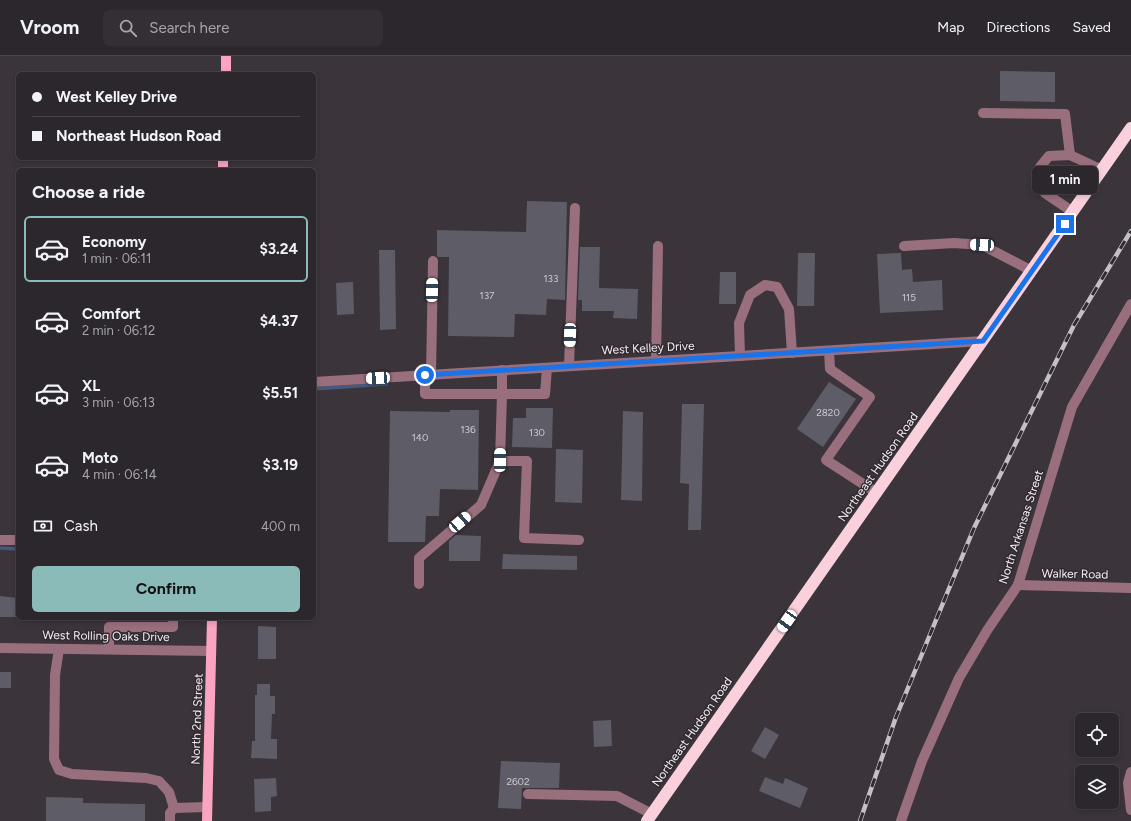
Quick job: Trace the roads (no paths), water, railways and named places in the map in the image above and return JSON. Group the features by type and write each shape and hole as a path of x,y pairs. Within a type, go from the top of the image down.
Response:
{"highway":[{"name":"Northeast Hudson Road","path":"650,817 1131,128"}],"main road":[{"path":"226,56 226,72"},
{"name":"North 2nd Street","path":"207,821 212,620"}],"street":[{"path":"983,113 1065,114 1070,155"},
{"path":"1073,212 1045,193 1037,182 1040,167 1049,156 1070,155 1102,170"},
{"path":"569,366 574,208"},
{"path":"904,246 954,243 982,245 1032,271"},
{"path":"656,361 658,246"},
{"path":"433,261 428,375 425,394 545,394 547,368"},
{"path":"740,356 738,322 750,295 765,285 777,287 789,309 792,353"},
{"name":"North Arkansas Street","path":"901,821 922,761 959,678 988,629 1018,585 1072,407 1131,304"},
{"name":"West Kelley Drive","path":"316,382 983,341"},
{"path":"830,350 830,369 870,397 826,460 877,493"},
{"path":"419,584 419,558 481,505 500,460 502,370"},
{"path":"500,460 527,460 524,538 579,540"},
{"path":"0,540 16,540"},
{"name":"Walker Road","path":"1018,585 1131,588"},
{"path":"110,649 110,627 173,627 173,620"},
{"name":"West Rolling Oaks Drive","path":"0,648 211,651"},
{"path":"59,649 55,674 54,759 59,770 72,774 146,778 159,781 169,792 174,808"},
{"path":"1131,772 1128,783 1131,810"},
{"path":"528,794 617,796 650,817"},
{"path":"170,821 170,813 174,808 207,807"}],"waterway":[{"path":"316,389 387,384"},
{"path":"0,548 16,549"}],"railway":[{"path":"860,821 896,717 974,528 1074,325 1131,231"}]}
